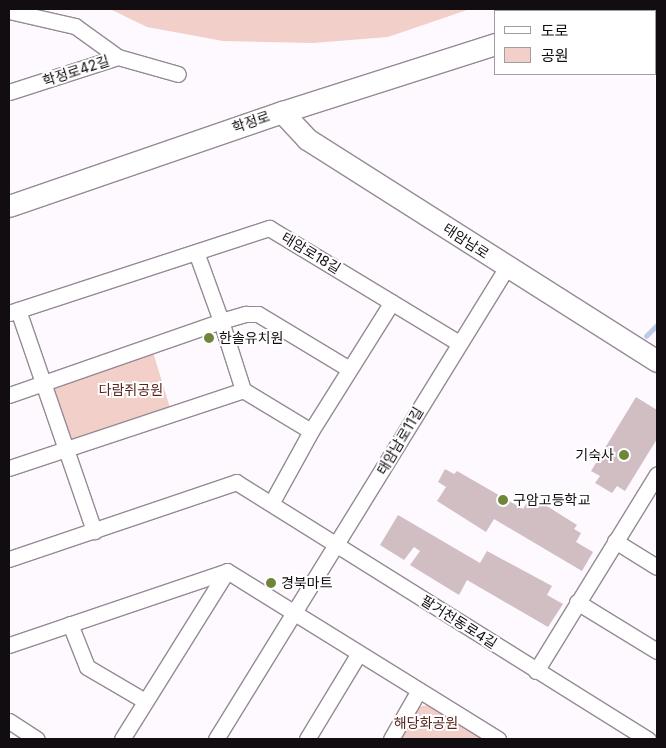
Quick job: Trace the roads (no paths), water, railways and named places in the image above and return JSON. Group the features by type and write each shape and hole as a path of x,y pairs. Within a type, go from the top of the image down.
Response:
{"main road":[{"name":"학정로","path":"9,204 282,112 493,45"},
{"name":"태암남로","path":"282,112 307,139 657,361"}],"street":[{"name":"학정로42길","path":"10,16 75,26 118,57"},
{"name":"학정로42길","path":"9,92 118,57"},
{"path":"118,57 178,74"},
{"name":"태암로18길","path":"67,449 44,383 13,312 268,228 460,343"},
{"path":"196,252 243,390 311,432"},
{"name":"태암남로11길","path":"216,739 507,267"},
{"path":"272,502 311,432 392,302"},
{"path":"9,395 221,321 258,314 350,369"},
{"path":"9,468 243,390"},
{"path":"67,449 94,531"},
{"path":"536,671 657,474"},
{"name":"팔거천동로4길","path":"9,558 236,482 272,502 336,545 648,739"},
{"path":"615,541 657,567"},
{"path":"227,571 292,615 359,653 498,739"},
{"path":"9,645 227,571"},
{"path":"122,739 227,571"},
{"path":"577,602 657,651"},
{"path":"70,624 87,667 145,701"},
{"path":"307,739 359,653"},
{"path":"391,739 419,690"},
{"path":"9,721 37,739"}],"waterway":[{"path":"646,336 657,325"}],"place":[{"name":"한솔유치원","path":"209,338"},
{"name":"기숙사","path":"624,455"},
{"name":"구암고등학교","path":"503,500"},
{"name":"경북마트","path":"271,583"}],"park label":[{"name":"다람쥐공원","path":"131,390"},
{"name":"해당화공원","path":"426,723"}]}
